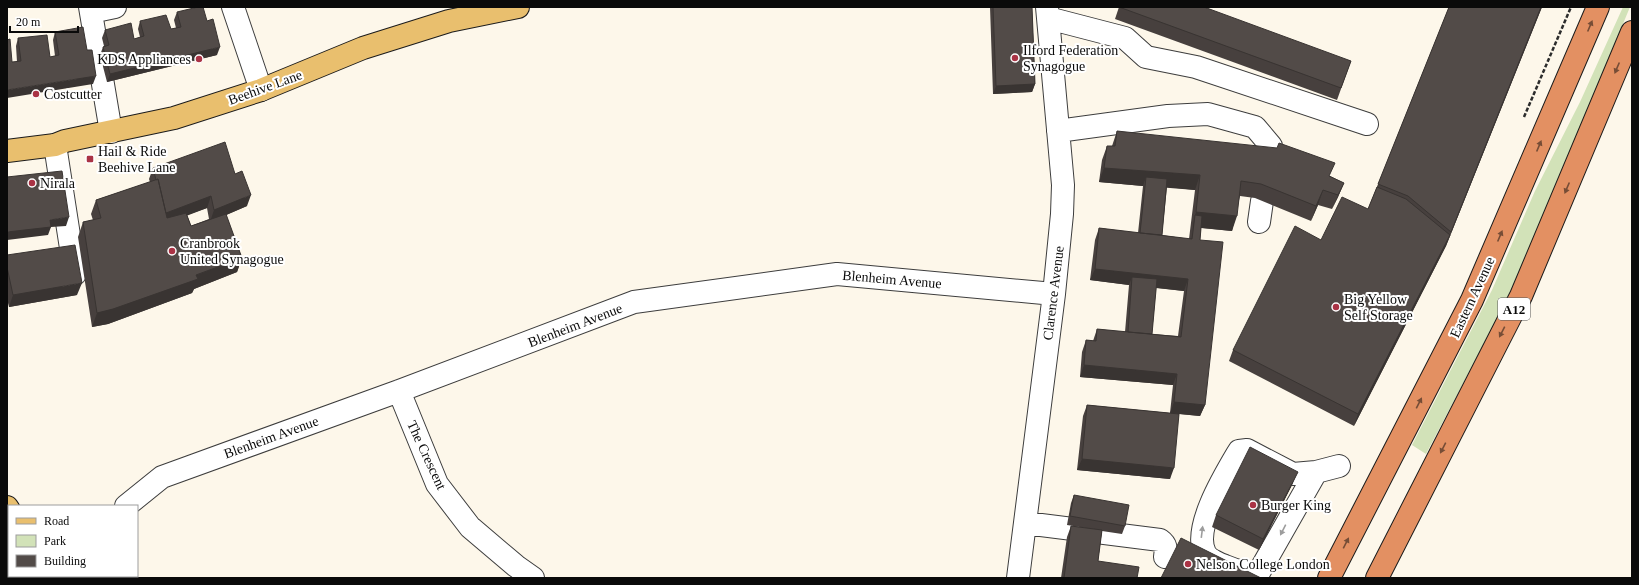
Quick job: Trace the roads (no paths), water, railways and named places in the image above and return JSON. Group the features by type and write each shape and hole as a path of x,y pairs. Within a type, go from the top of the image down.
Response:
{"highway":[{"name":"Eastern Avenue","path":"1329,578 1472,300 1598,7"},
{"name":"A12","path":"1377,578 1521,296 1632,32"}],"main road":[{"name":"Beehive Lane","path":"7,151 55,145 65,141 174,118 261,90 363,48 449,21 518,7"}],"street":[{"path":"111,132 91,10 115,7"},
{"path":"233,7 261,90"},
{"path":"1047,12 1125,38 1146,57 1196,67 1367,124"},
{"name":"Clarence Avenue","path":"1018,578 1054,294 1062,207 1058,131 1047,12"},
{"path":"1058,131 1168,116 1208,114 1255,127 1271,146 1269,158"},
{"path":"55,145 75,275"},
{"name":"Blenheim Avenue","path":"127,505 162,477 399,391 634,302 837,274 1054,294"},
{"name":"The Crescent","path":"399,391 437,484 470,528 533,578"},
{"path":"1316,472 1258,574 1245,574 1218,564 1205,554 1201,537 1204,520 1239,451 1247,450 1293,474 1316,472 1339,466"},
{"path":"1025,523 1160,540 1164,543 1166,548 1165,557"}],"place":[{"name":"Ilford Federation Synagogue","path":"1015,58"},
{"name":"KDS Appliances","path":"199,59"},
{"name":"Costcutter","path":"36,94"},
{"name":"Hail & Ride Beehive Lane","path":"90,159"},
{"name":"Nirala","path":"32,183"},
{"name":"Cranbrook United Synagogue","path":"172,251"},
{"name":"Big Yellow Self Storage","path":"1336,307"},
{"name":"Burger King","path":"1253,505"},
{"name":"Nelson College London","path":"1188,564"}]}
